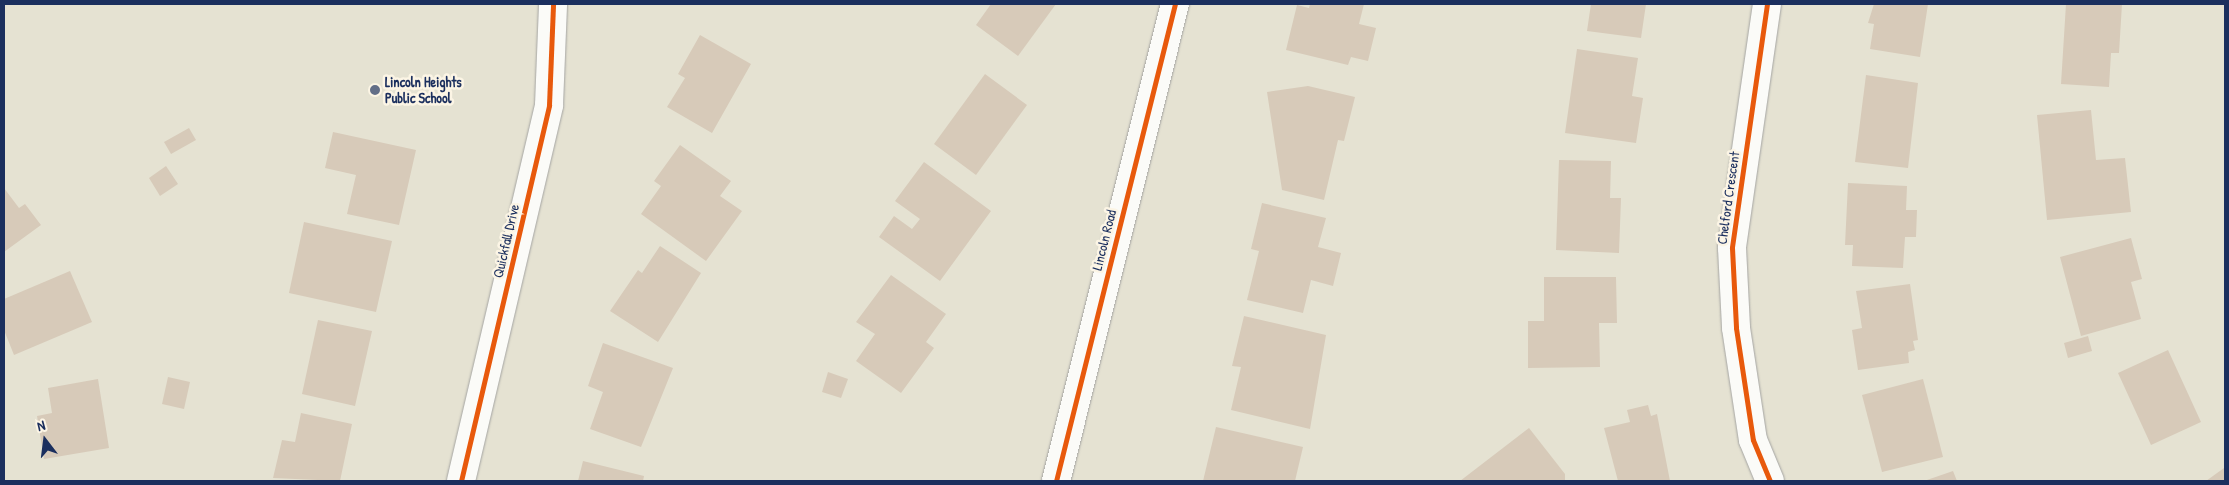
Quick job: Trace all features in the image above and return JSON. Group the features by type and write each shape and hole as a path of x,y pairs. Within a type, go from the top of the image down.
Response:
{"street":[{"name":"Quickfall Drive","path":"461,481 550,104 553,4"},
{"name":"Lincoln Road","path":"1056,481 1174,4"},
{"name":"Chelford Crescent","path":"1767,4 1732,248 1736,328 1753,440 1770,481"}],"building":[{"path":"991,4 1056,4 1018,56 976,25"},
{"path":"1310,4 1364,4 1359,24 1376,28 1368,61 1351,57 1348,65 1286,50 1297,5 1309,8"},
{"path":"1591,4 1646,4 1641,38 1587,31"},
{"path":"1874,4 1928,4 1920,57 1870,49 1874,24 1868,23"},
{"path":"2066,4 2122,4 2119,53 2111,53 2109,87 2061,84"},
{"path":"700,35 751,64 712,133 667,107 685,78 678,74"},
{"path":"1577,49 1638,58 1632,96 1643,98 1636,143 1565,133"},
{"path":"985,74 1027,105 976,175 934,144"},
{"path":"1866,75 1918,83 1908,168 1855,162"},
{"path":"1308,86 1355,97 1344,141 1338,140 1324,200 1282,190 1267,92"},
{"path":"2091,110 2096,160 2125,158 2131,212 2047,220 2037,115"},
{"path":"189,128 196,140 171,154 164,142"},
{"path":"333,132 416,150 399,225 347,214 356,175 325,168"},
{"path":"680,145 731,181 720,196 742,211 706,261 641,214 661,186 654,181"},
{"path":"1559,160 1611,161 1610,198 1621,198 1619,253 1556,250"},
{"path":"924,162 991,211 940,281 879,237 894,216 912,229 920,219 895,201"},
{"path":"166,166 178,184 160,196 149,178"},
{"path":"1848,183 1907,186 1906,210 1917,210 1916,237 1905,237 1903,268 1852,266 1853,245 1845,245"},
{"path":"4,188 19,208 25,204 41,225 4,252"},
{"path":"1262,203 1326,218 1318,247 1341,253 1333,286 1311,280 1303,313 1247,300 1259,251 1251,249"},
{"path":"304,222 392,241 376,312 289,293"},
{"path":"2131,238 2142,279 2131,282 2141,319 2081,336 2060,257"},
{"path":"660,246 701,273 658,342 610,311 638,270 642,273"},
{"path":"70,271 92,322 14,355 4,330 4,299"},
{"path":"891,275 946,314 926,342 934,348 901,393 856,361 875,334 856,322"},
{"path":"1544,277 1616,277 1617,323 1599,323 1600,367 1528,368 1528,321 1544,321"},
{"path":"1910,284 1918,340 1913,341 1915,350 1908,352 1909,363 1858,370 1852,330 1862,328 1856,291"},
{"path":"1244,316 1326,335 1310,429 1231,410 1241,367 1232,366"},
{"path":"318,320 372,331 355,406 302,394"},
{"path":"2088,336 2092,351 2068,358 2064,343"},
{"path":"603,343 673,368 641,447 590,429 603,392 588,386"},
{"path":"2168,350 2201,422 2151,445 2118,373"},
{"path":"828,372 848,379 841,398 822,392"},
{"path":"168,377 190,382 184,409 162,404"},
{"path":"98,379 109,448 44,459 37,416 52,413 48,388"},
{"path":"1923,379 1943,457 1882,472 1862,395"},
{"path":"1648,405 1651,416 1657,414 1670,481 1618,481 1604,428 1630,422 1627,410"},
{"path":"301,413 352,424 340,481 273,478 282,440 295,442"},
{"path":"1216,427 1303,447 1295,481 1203,481"},
{"path":"1529,428 1565,474 1565,481 1460,481"},
{"path":"583,461 644,476 643,481 578,481"},
{"path":"2224,468 2225,481 2206,481"},
{"path":"1953,471 1957,481 1924,481"}],"cycle path":[{"path":"461,481 549,105 553,4"},
{"path":"1056,481 1175,4"},
{"path":"1767,4 1732,248 1736,328 1753,440 1770,481"}],"place":[{"name":"Lincoln Heights Public School","path":"375,90"}]}
